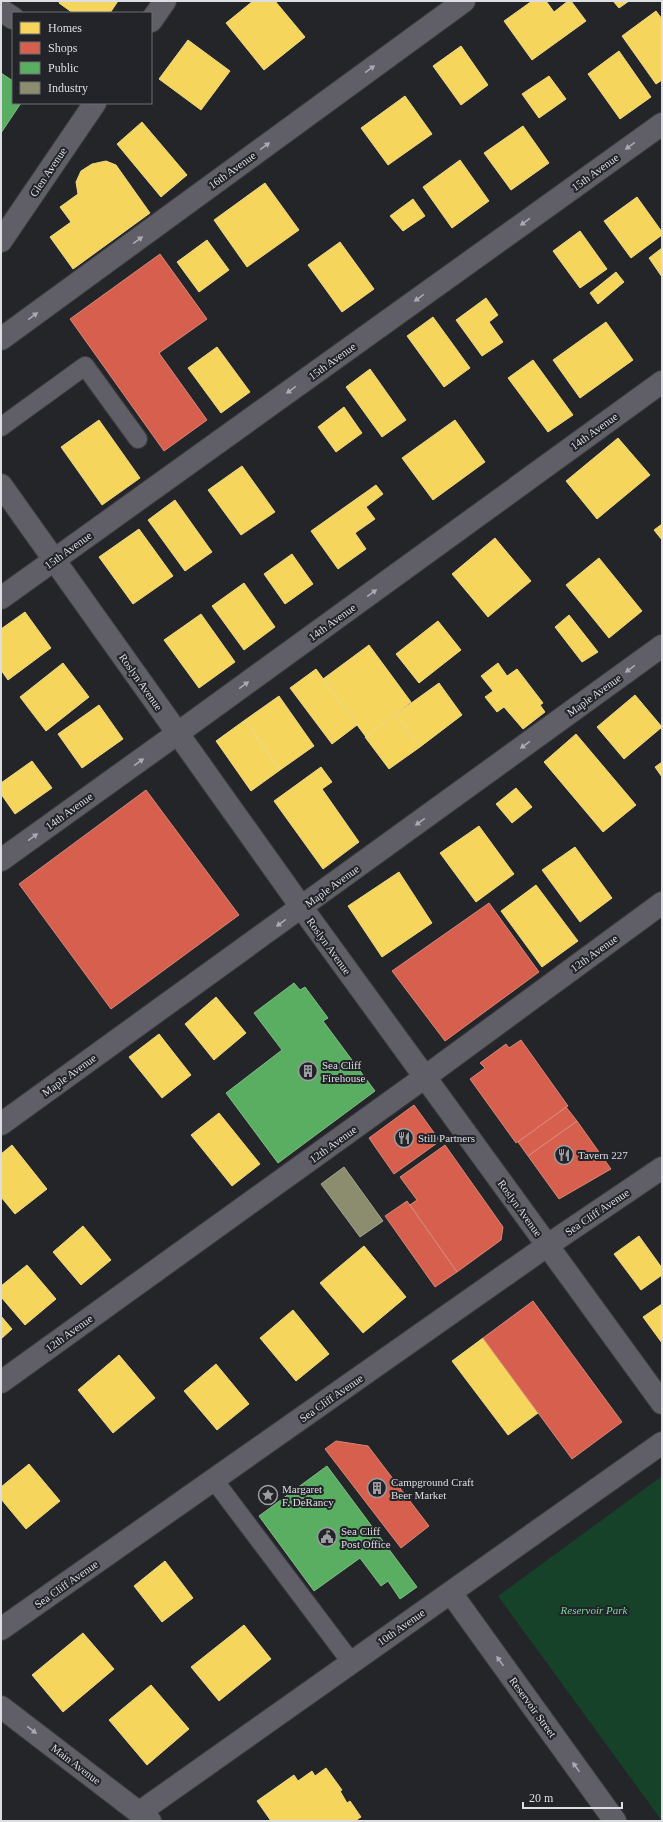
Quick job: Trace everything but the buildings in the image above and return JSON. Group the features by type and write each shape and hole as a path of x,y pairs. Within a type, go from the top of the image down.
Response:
{"street":[{"path":"152,20 165,1"},
{"name":"16th Avenue","path":"1,339 464,1"},
{"path":"1,10 12,17"},
{"name":"Glen Avenue","path":"1,241 94,104"},
{"name":"15th Avenue","path":"1,598 662,124"},
{"name":"14th Avenue","path":"1,860 662,382"},
{"name":"Roslyn Avenue","path":"1,485 302,908 662,1403"},
{"name":"Maple Avenue","path":"1,1124 302,908 662,646"},
{"name":"12th Avenue","path":"1,1382 425,1077 662,903"},
{"name":"Sea Cliff Avenue","path":"1,1629 548,1245 662,1168"},
{"name":"10th Avenue","path":"145,1816 351,1662 662,1443"},
{"name":"Reservoir Street","path":"450,1593 615,1821"},
{"name":"Main Avenue","path":"1,1707 145,1816"}],"lane":[{"path":"1,427 85,366 138,439"},
{"path":"214,1480 351,1662"}],"green space":[{"name":"Reservoir Park","path":"662,1476 662,1821 498,1596"}],"place":[{"name":"Sea Cliff Firehouse","path":"308,1071"},
{"name":"Still Partners","path":"404,1138"},
{"name":"Tavern 227","path":"564,1155"},
{"name":"Campground Craft Beer Market","path":"377,1488"},
{"name":"Margaret F. DeRancy","path":"268,1495"},
{"name":"Sea Cliff Post Office","path":"327,1537"}]}
